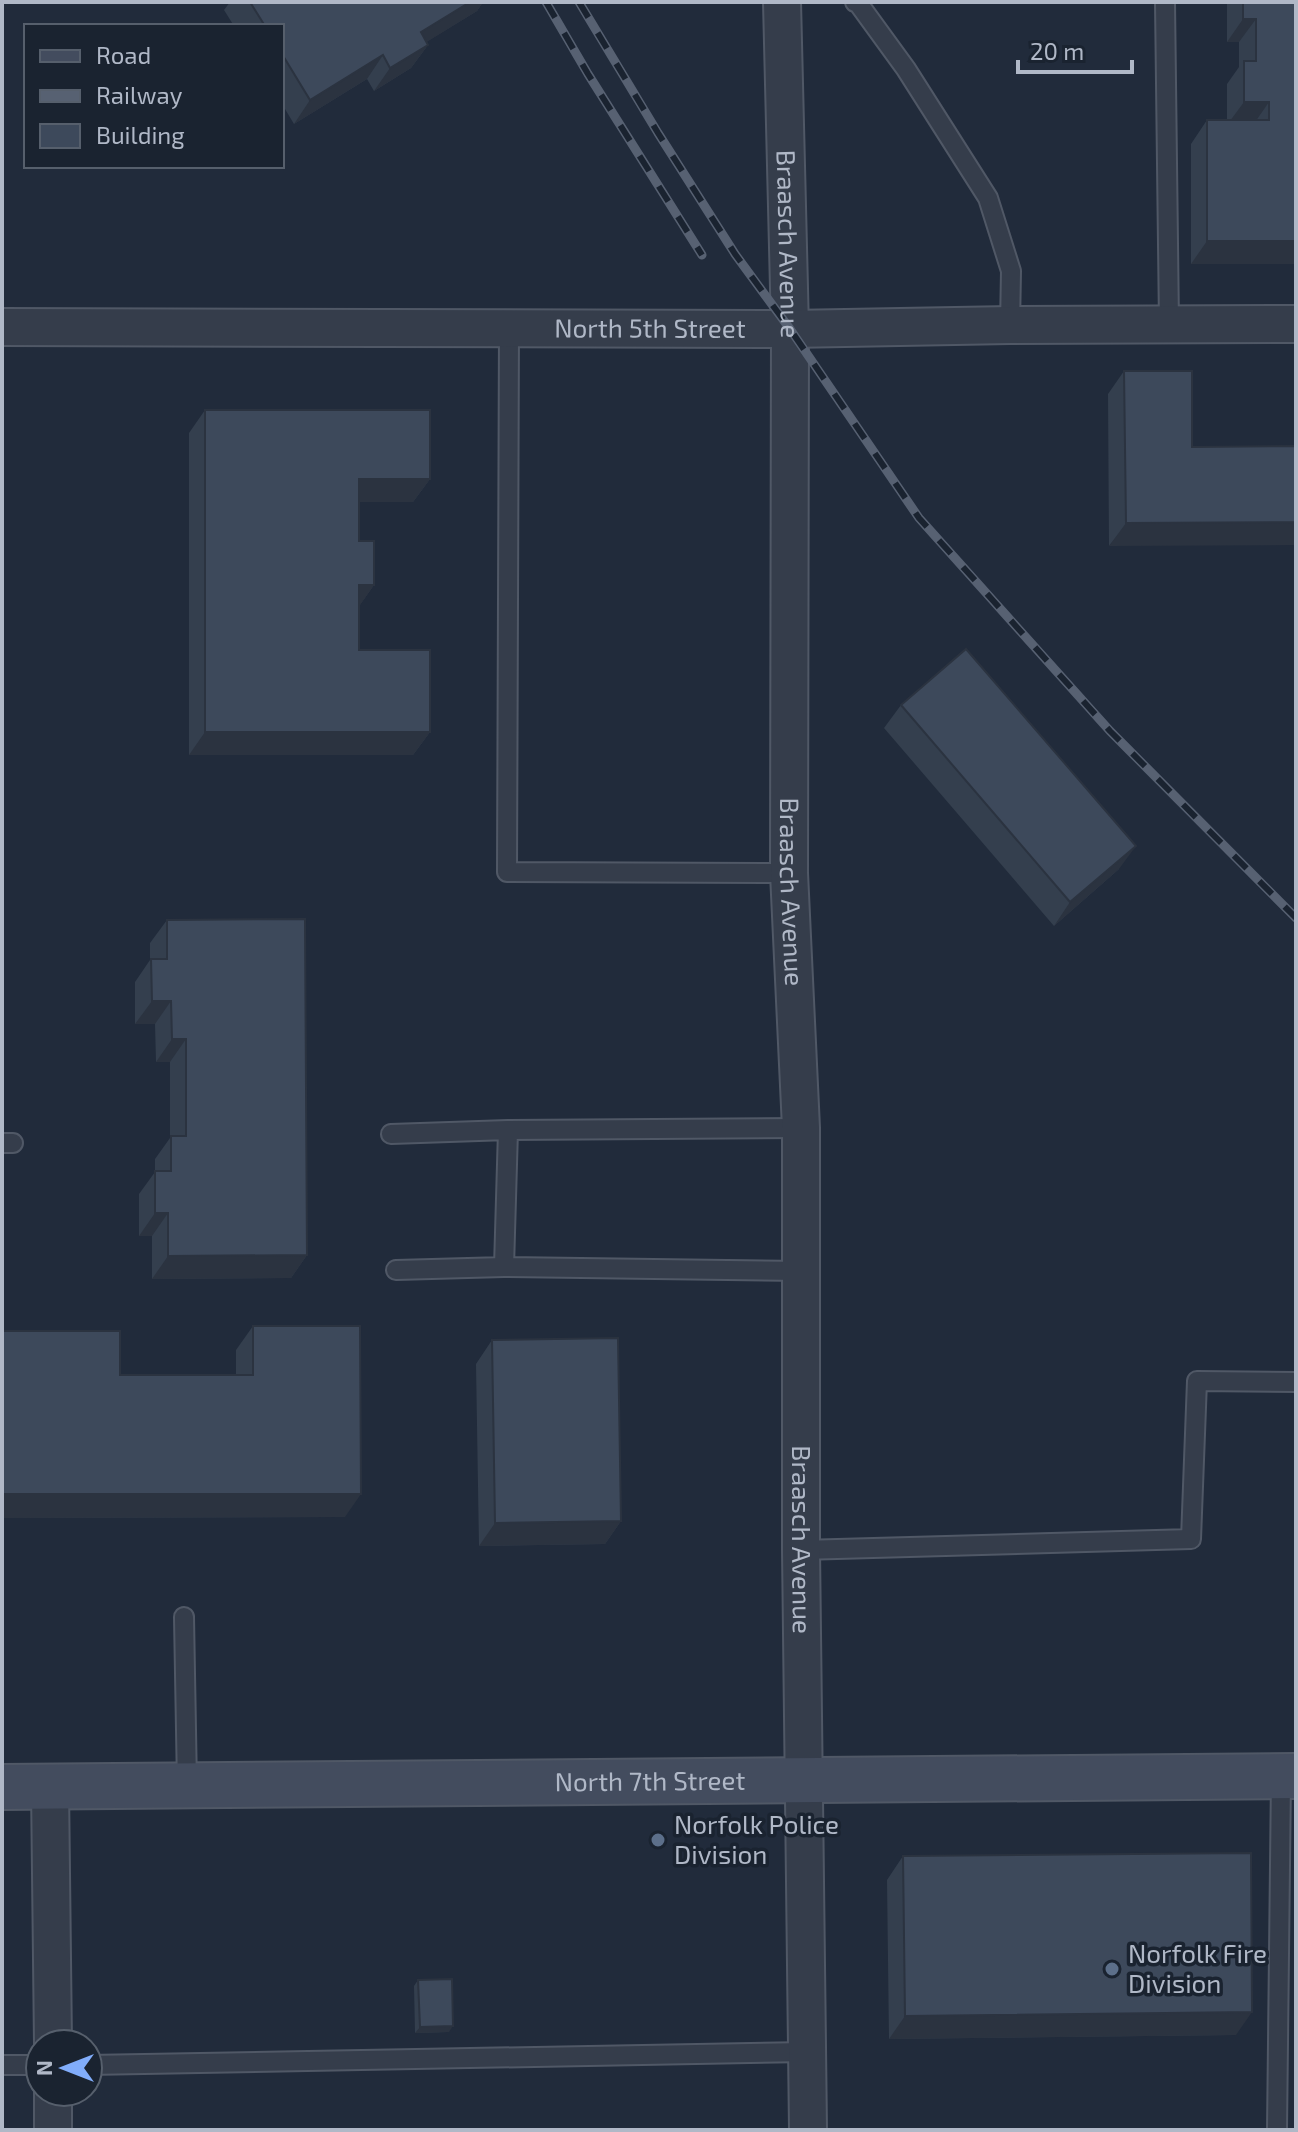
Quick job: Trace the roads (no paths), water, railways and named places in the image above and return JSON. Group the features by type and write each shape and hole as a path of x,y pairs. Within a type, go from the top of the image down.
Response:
{"street":[{"name":"Braasch Avenue","path":"782,2 790,329 789,873 801,1128 801,1550 808,2130"},
{"name":"North 5th Street","path":"2,327 790,329 1296,324"},
{"name":"North 7th Street","path":"2,1787 1288,1776"},
{"path":"50,1787 53,2028"},
{"path":"53,2108 53,2130"}],"lane":[{"path":"855,2 906,69 988,198 1011,271 1010,325"},
{"path":"1165,2 1169,324"},
{"path":"509,327 507,872 789,873"},
{"path":"391,1134 801,1128"},
{"path":"504,1267 508,1130"},
{"path":"396,1270 504,1267 802,1271"},
{"path":"801,1550 1191,1539 1197,1381 1296,1382"},
{"path":"184,1617 187,1786"},
{"path":"1277,2130 1288,1776"},
{"path":"104,2065 807,2052"},
{"path":"2,2065 24,2065"}],"railway":[{"path":"546,2 702,255"},
{"path":"579,2 735,254 919,518 1110,731 1296,918"}],"place":[{"name":"Norfolk Police Division","path":"658,1840"},
{"name":"Norfolk Fire Division","path":"1112,1969"}]}
